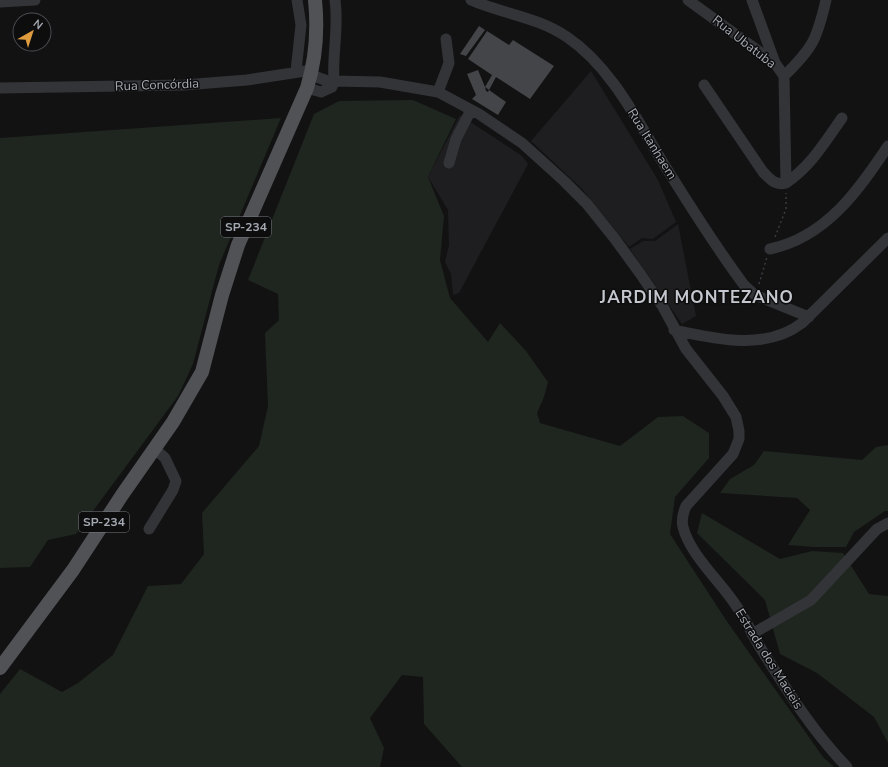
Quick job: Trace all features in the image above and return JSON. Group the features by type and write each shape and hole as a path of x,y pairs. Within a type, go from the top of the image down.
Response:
{"main road":[{"name":"SP-234","path":"0,668 73,570 187,401 202,372 222,295 238,245 310,77 317,33 315,0"}],"street":[{"path":"0,2 35,0"},
{"path":"296,71 301,25 297,0"},
{"path":"333,84 337,28 335,0"},
{"name":"Rua Itanhaem","path":"471,0 508,14 537,21 566,36 587,53 638,121 663,162 744,285 755,296 809,317"},
{"name":"Rua Ubatuba","path":"688,0 775,63 784,76 802,58 814,41 826,0"},
{"path":"752,0 775,63"},
{"path":"438,92 449,63 446,38"},
{"name":"Rua Concórdia","path":"0,88 184,85 247,80 296,71 310,77 321,92 333,84 380,82 438,92 471,110 529,149 587,204 615,238 639,272 663,307 674,330"},
{"path":"784,76 786,184"},
{"path":"704,85 763,172 776,184 786,184 799,174 811,161 842,118"},
{"path":"448,163 456,139 471,110"},
{"path":"770,249 791,243 819,228 829,220 840,210 861,185 888,146"},
{"path":"674,330 706,337 747,341 789,332 809,317 888,238"},
{"name":"Estrada dos Macieis","path":"674,330 686,349 723,396 736,417 739,431 739,439 733,454 694,496 682,514 682,525 694,550 738,607 752,634 787,691 812,727 847,767"},
{"path":"148,529 173,490 176,481 165,458 154,448"},
{"path":"752,634 811,600 877,529 888,523"}],"shaded area":[{"path":"591,71 658,180 676,222 653,239 642,238 629,247 582,189 531,141"},
{"path":"413,100 456,119 428,177 444,216 440,260 450,298 488,342 500,323 526,351 548,382 544,397 537,413 540,423 620,446 658,417 683,416 709,433 709,458 675,497 670,534 726,620 823,757 834,767 462,767 424,724 423,677 402,675 370,718 384,748 380,767 0,767 0,694 20,669 62,692 78,683 113,655 148,586 181,584 204,554 202,513 259,446 268,406 265,333 279,320 278,294 248,280 314,114 339,101"},
{"path":"460,115 522,156 528,164 459,293 453,295 451,274 445,262 449,245 448,210 428,177"},
{"path":"281,118 219,265 193,364 178,396 76,534 48,540 30,567 0,568 0,138"},
{"path":"678,224 696,316 682,324 630,249 643,241 655,241"},
{"path":"888,445 888,511 885,511 854,532 846,547 788,545 810,510 797,498 720,493 730,479 754,465 764,451 862,460 876,447"},
{"path":"702,513 780,559 812,551 843,553 869,594 888,596 888,743 874,717 817,673 780,654 765,600 697,533"}],"building":[{"path":"479,26 485,30 466,56 460,54"},
{"path":"487,31 509,45 513,40 554,66 530,99 496,77 489,90 485,87 492,75 468,59"},
{"path":"478,70 486,91 488,92 489,90 506,102 498,115 472,99 476,95 467,74"}],"district":[{"name":"JARDIM MONTEZANO","path":"697,297"}]}
